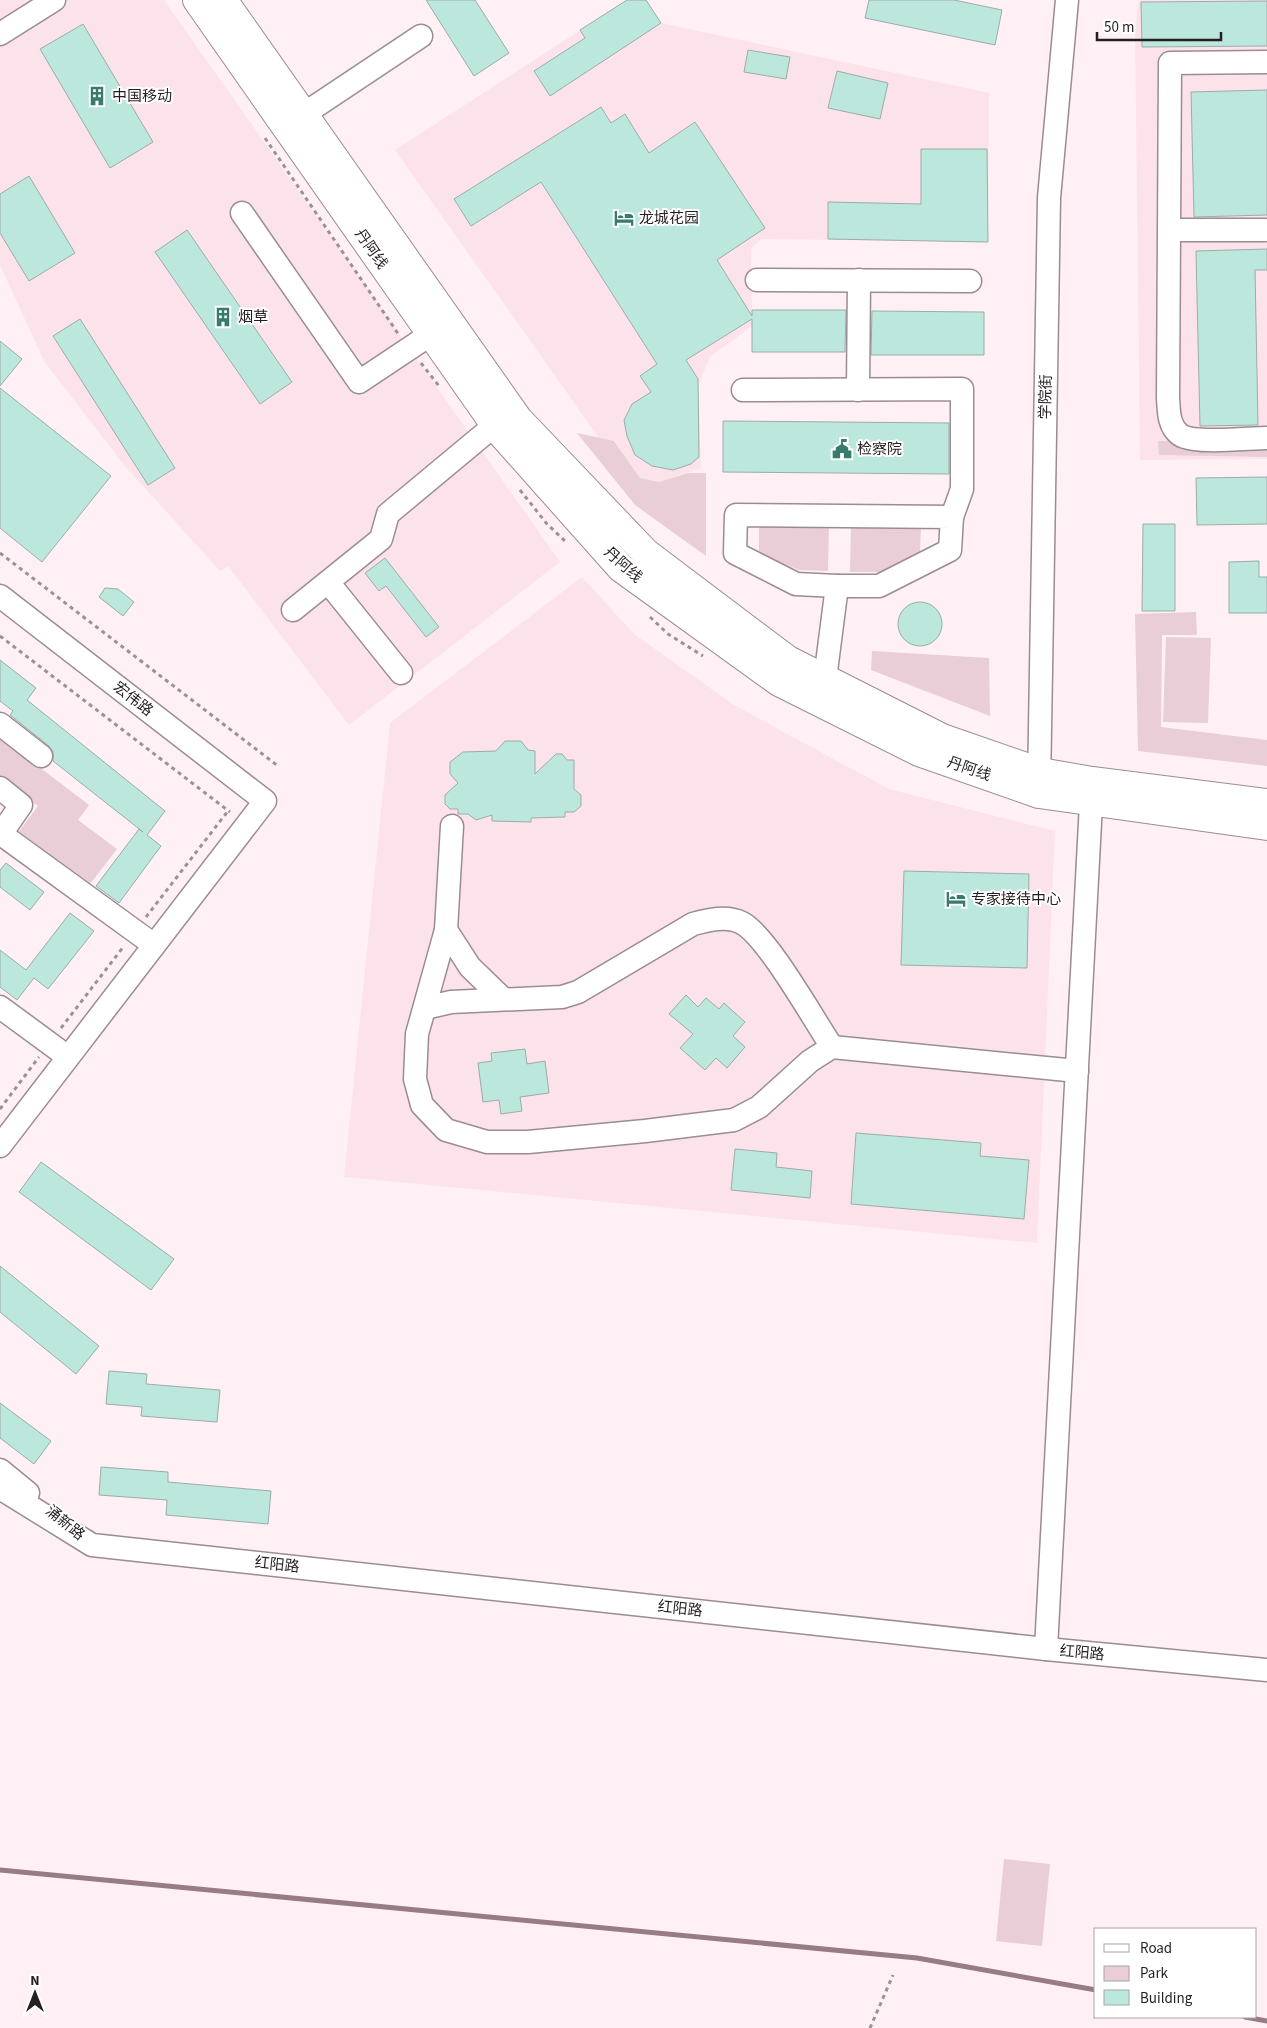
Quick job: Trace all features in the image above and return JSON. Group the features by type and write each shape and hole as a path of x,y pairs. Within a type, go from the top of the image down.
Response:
{"highway":[{"name":"丹阿线","path":"197,0 420,341 621,568 779,682 919,752 1040,783 1092,791 1267,826"},
{"name":"丹阿线","path":"223,0 518,418 646,553 788,660 942,738 1040,783"},
{"name":"丹阿线","path":"1092,791 1267,803"}],"street":[{"path":"0,34 54,0"},
{"name":"学院街","path":"1040,783 1049,198 1067,0"},
{"path":"304,114 421,36"},
{"path":"1266,62 1170,63 1168,398 1170,422 1179,434 1193,439 1267,438"},
{"path":"242,213 359,382 420,341"},
{"path":"1170,230 1265,230"},
{"path":"757,280 970,281"},
{"path":"858,390 859,280"},
{"path":"743,390 962,389 962,489 952,517 950,550 879,586 796,584 735,552 736,515 952,517"},
{"path":"292,610 381,539 388,514 495,425"},
{"path":"328,582 401,673"},
{"path":"826,679 837,586"},
{"name":"宏伟路","path":"0,596 266,801 247,825"},
{"path":"0,724 41,756"},
{"path":"0,788 21,804 0,834 154,945"},
{"path":"1046,1649 1092,791"},
{"path":"0,1146 247,825"},
{"path":"452,826 446,930 418,1034 415,1079 422,1105 446,1130 487,1142 528,1142 734,1120 759,1107 810,1061 832,1047 1077,1071"},
{"path":"424,1008 451,1002 502,998 562,997 578,992 693,924 712,918 741,922 762,940 832,1047"},
{"path":"446,930 470,967 502,998"},
{"path":"0,1007 68,1057"},
{"name":"涌新路","path":"0,1470 92,1545"},
{"name":"涌新路","path":"0,1488 92,1545"},
{"name":"红阳路","path":"92,1545 1046,1649 1267,1670"}],"path":[{"path":"261,132 383,314 420,341 445,393"},
{"path":"516,485 547,524 573,548"},
{"path":"0,553 278,766"},
{"path":"648,615 668,634 710,661"},
{"path":"0,636 247,825"},
{"path":"0,1109 228,811"},
{"path":"870,2028 893,1976"}],"shaded area":[{"path":"0,0 164,0 560,562 349,725 228,566 220,571 124,465 44,361 0,265"},
{"path":"627,0 646,0 661,23 989,93 988,242 762,239 751,248 752,326 710,357 698,385 701,468 659,482 639,478 615,441 599,438 395,150"},
{"path":"1139,0 1267,0 1267,459 1140,460 1135,30"},
{"path":"582,577 634,634 734,705 889,789 1055,831 1037,1243 344,1177 390,723"}],"green space":[{"path":"577,433 614,441 640,478 659,482 688,473 706,473 706,556 635,505"},
{"path":"1158,441 1267,441 1267,457 1159,455"},
{"path":"829,524 828,571 799,570 759,554 759,525"},
{"path":"851,526 921,526 920,552 880,572 850,572"},
{"path":"1196,612 1197,635 1162,635 1161,727 1267,740 1267,766 1138,751 1135,614"},
{"path":"1166,637 1211,638 1208,723 1163,722"},
{"path":"872,651 989,658 990,716 871,670"},
{"path":"0,737 89,805 78,820 117,849 87,888 17,834 38,806 0,777"},
{"path":"1004,1859 1050,1864 1042,1946 996,1941"}],"building":[{"path":"426,0 475,0 509,53 474,76"},
{"path":"627,0 646,0 661,23 550,96 534,71 585,38 580,30"},
{"path":"869,0 954,0 1002,10 995,45 865,18"},
{"path":"1267,1 1267,46 1142,47 1141,2"},
{"name":"中国移动","path":"83,24 153,142 110,168 40,49"},
{"path":"748,50 790,57 786,79 744,72"},
{"path":"837,71 888,83 880,119 828,108"},
{"path":"1267,90 1267,215 1194,217 1191,92"},
{"path":"601,107 611,123 625,114 649,153 695,122 765,228 717,260 752,316 752,310 846,310 845,352 752,352 752,319 686,360 698,379 699,457 691,464 673,470 652,466 635,455 627,436 624,420 632,404 651,392 640,376 657,364 541,182 471,226 454,199"},
{"path":"921,149 987,149 988,242 828,239 828,202 921,204"},
{"path":"29,176 75,253 29,281 0,233 0,194"},
{"name":"烟草","path":"187,230 292,382 260,404 155,252"},
{"path":"1267,249 1267,270 1255,270 1258,425 1200,426 1196,251"},
{"path":"872,311 984,312 984,355 871,355"},
{"path":"80,319 175,468 148,485 53,336"},
{"path":"0,341 22,359 0,386"},
{"path":"0,388 111,476 42,562 0,528"},
{"path":"723,421 949,423 949,474 723,472"},
{"path":"1267,477 1267,524 1197,525 1196,478"},
{"path":"1143,524 1175,524 1175,611 1142,611"},
{"path":"385,558 439,627 426,637 386,586 379,591 365,573"},
{"path":"1259,561 1259,577 1267,577 1267,613 1229,613 1229,562"},
{"path":"105,588 118,589 134,602 123,616 99,597"},
{"path":"916,602 924,602 936,608 942,624 936,640 924,646 916,646 904,640 898,628 898,620 904,608"},
{"path":"0,660 36,688 27,700 165,811 147,835 161,846 119,903 96,886 139,829 143,832 53,761 53,752 49,746 10,715 13,711 0,701"},
{"path":"505,741 521,741 528,750 535,751 535,774 556,754 562,754 567,760 574,760 574,789 581,795 581,806 574,812 565,812 565,817 531,818 531,822 492,821 492,815 476,820 468,814 458,814 458,809 450,809 445,804 445,795 458,783 450,774 450,762 463,752 496,751"},
{"path":"6,863 44,892 30,910 0,887 0,870"},
{"path":"904,871 1029,874 1027,968 901,965"},
{"path":"70,913 94,931 48,989 34,978 17,1000 0,987 0,950 26,970"},
{"path":"686,995 698,1007 706,998 719,1009 724,1003 745,1022 733,1036 745,1047 727,1068 716,1058 705,1070 680,1048 693,1034 669,1014"},
{"path":"525,1049 527,1064 545,1061 549,1093 520,1097 522,1111 501,1114 499,1100 483,1102 478,1063 492,1061 491,1053"},
{"path":"856,1133 981,1143 980,1156 1029,1160 1024,1219 851,1204"},
{"path":"735,1149 777,1153 776,1167 812,1171 810,1198 731,1190"},
{"path":"41,1162 174,1259 151,1290 19,1192"},
{"path":"0,1266 99,1346 76,1374 0,1312"},
{"path":"109,1371 147,1374 146,1384 220,1390 217,1422 141,1416 142,1407 106,1404"},
{"path":"0,1403 51,1441 34,1464 0,1438"},
{"path":"101,1467 168,1472 168,1482 271,1491 268,1524 166,1515 167,1500 99,1495"}],"waterway":[{"path":"0,1870 917,1958 1094,1990"},
{"path":"1250,2018 1267,2021"}],"place":[{"name":"中国移动","path":"97,96"},
{"name":"龙城花园","path":"624,218"},
{"name":"烟草","path":"223,317"},
{"name":"检察院","path":"842,449"},
{"name":"专家接待中心","path":"956,899"}]}
